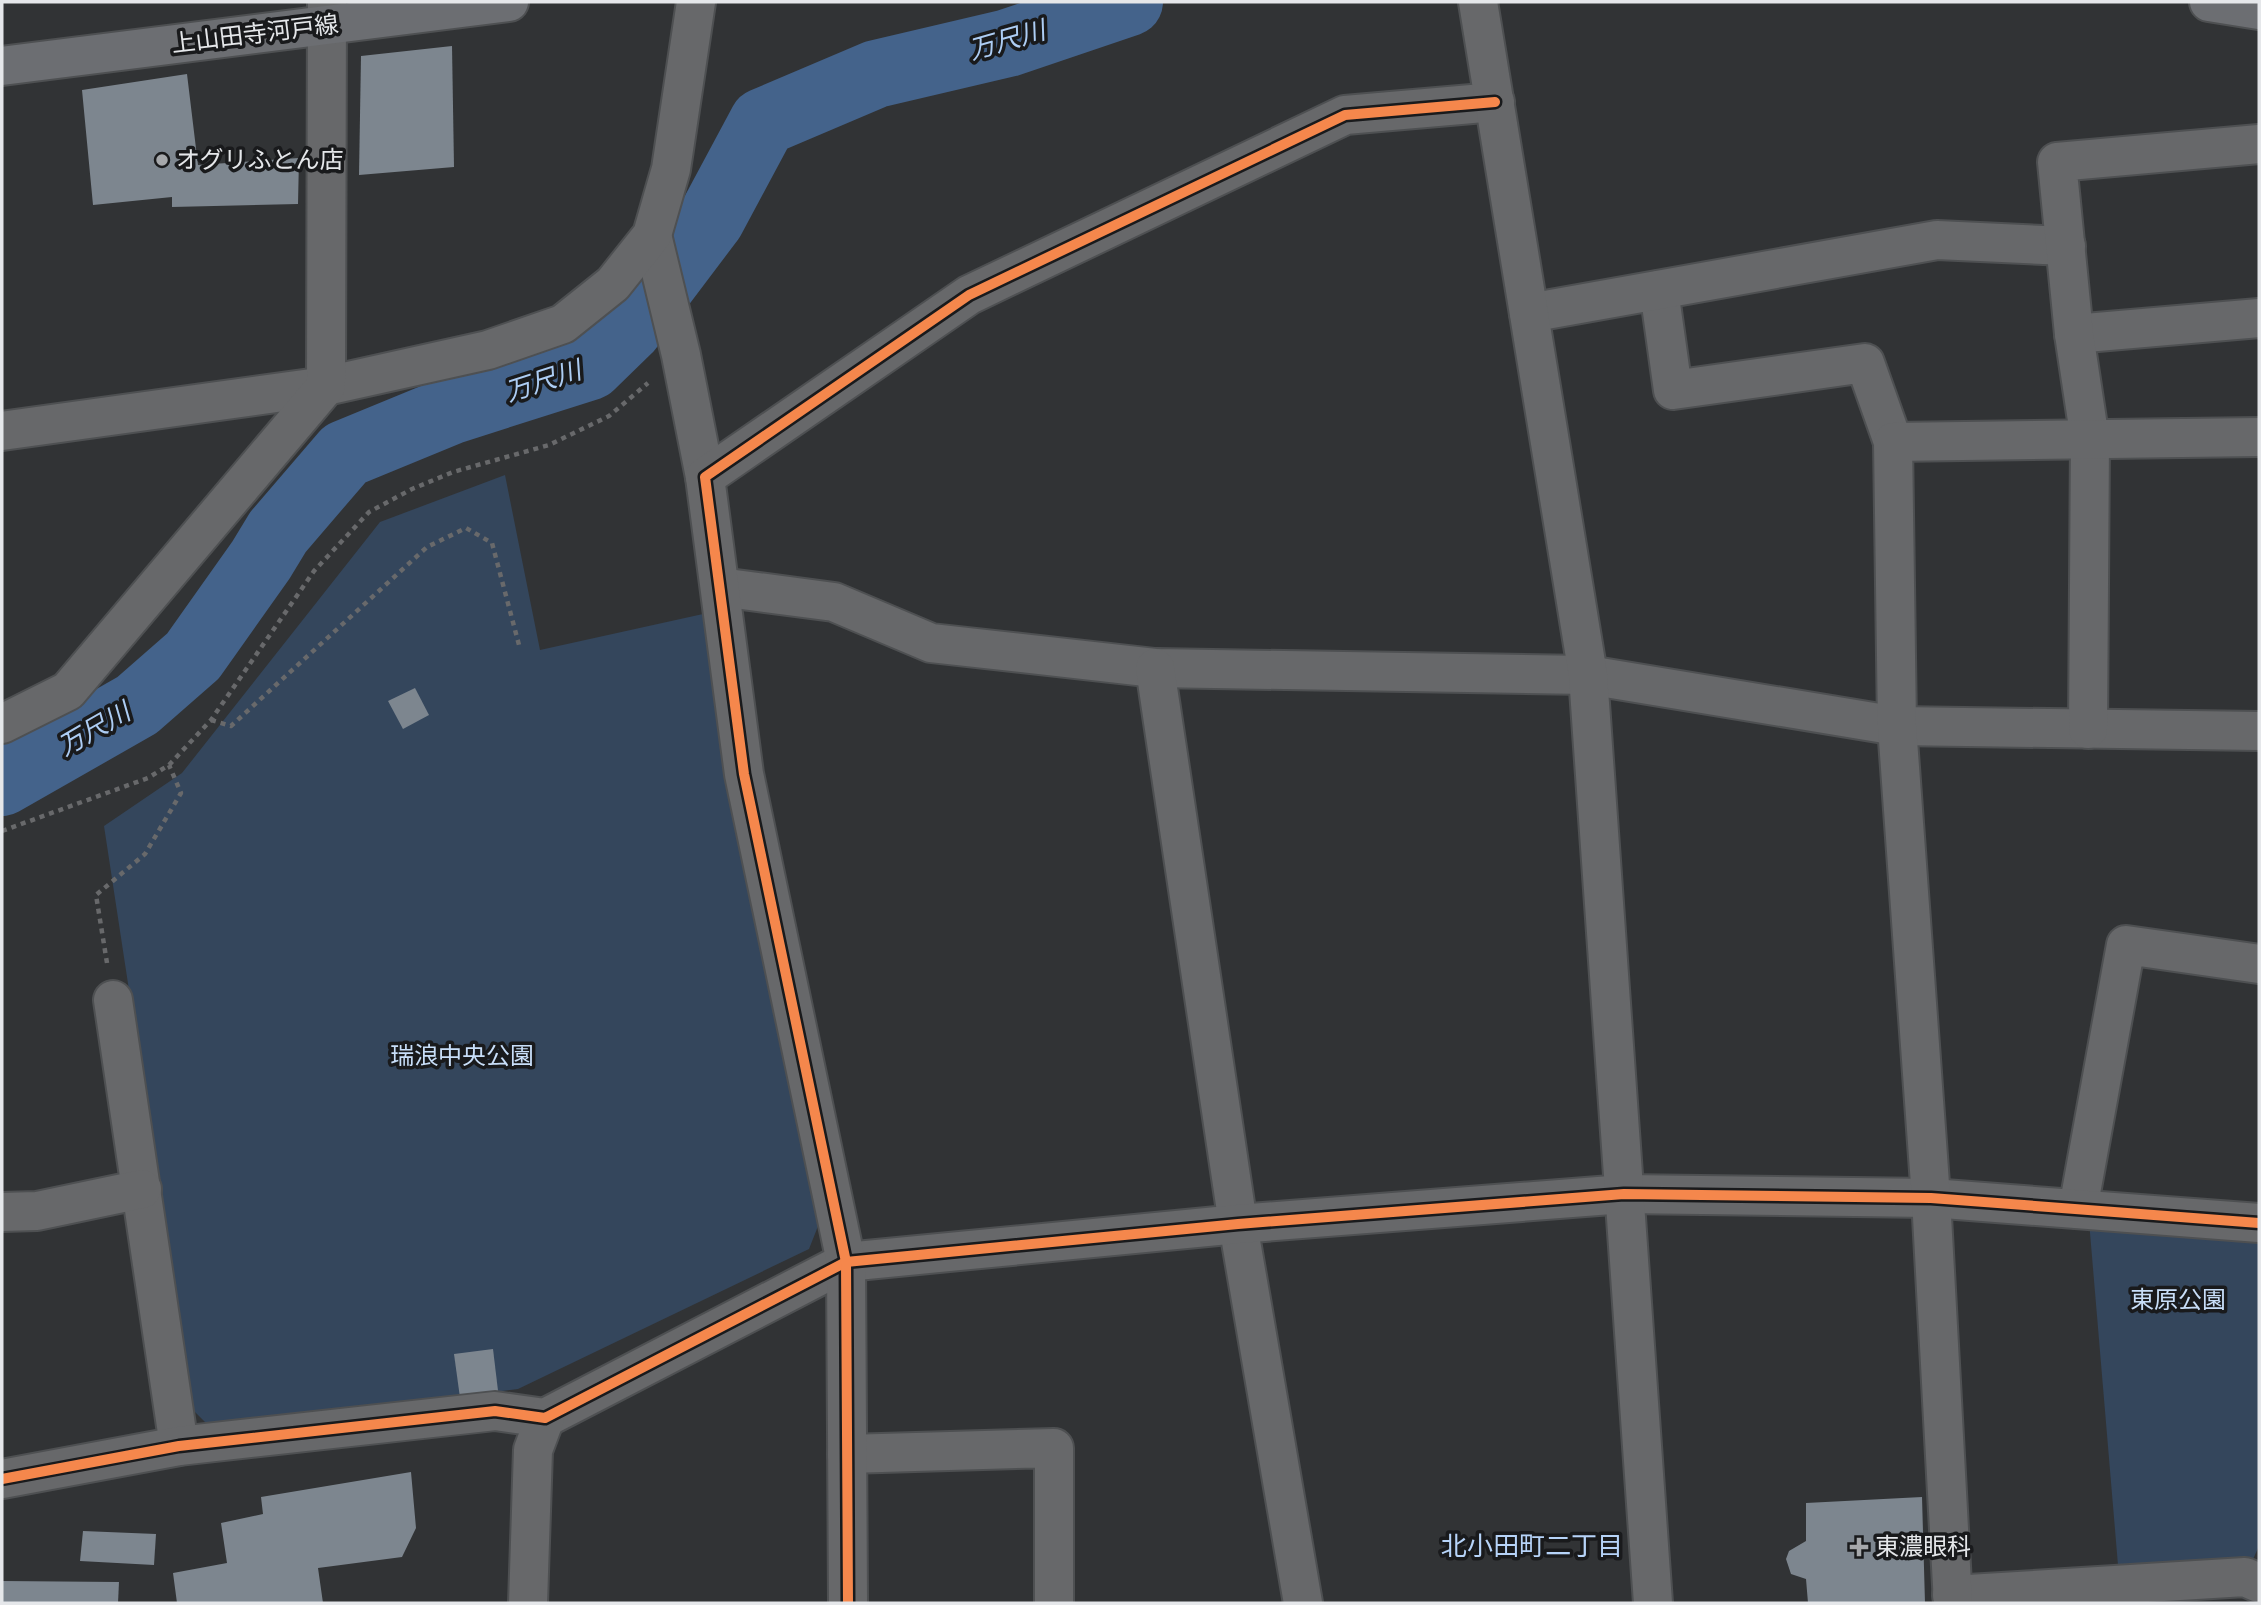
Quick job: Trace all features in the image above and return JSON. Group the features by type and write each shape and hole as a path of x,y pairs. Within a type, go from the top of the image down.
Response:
{"main road":[{"name":"上山田寺河戸線","path":"2,66 327,13 509,2"},
{"path":"2209,2 2259,10"}],"street":[{"path":"2,431 326,386 488,350 563,324 613,284 652,235 671,169 696,2"},
{"path":"1478,2 1588,674 1653,1603"},
{"path":"2,724 68,691 326,386 327,13"},
{"path":"705,477 969,295 1345,115 1495,102"},
{"path":"2088,729 2090,440 2074,334 2057,162 2259,144"},
{"path":"652,235 681,355 705,477 744,774 846,1262 848,1603"},
{"path":"1529,313 1937,240 2066,246"},
{"path":"1659,290 1673,390 1865,363 1893,442 1897,726 1931,1198 1953,1599 2245,1577 2259,1583"},
{"path":"2074,334 2259,318"},
{"path":"1893,442 2259,437"},
{"path":"720,587 834,602 931,643 1155,667 1588,674 1897,726 2259,732"},
{"path":"1155,667 1238,1224 1303,1603"},
{"path":"2078,1209 2126,945 2259,964"},
{"path":"113,1000 179,1446"},
{"path":"2,1212 37,1211 142,1189"},
{"path":"2,1479 179,1446 495,1410 545,1418 846,1262 1238,1224 1624,1194 1931,1198 2259,1223"},
{"path":"528,1603 533,1450 545,1418"},
{"path":"847,1454 1054,1448 1054,1603"}],"path":[{"path":"2,831 148,778 169,765 211,719 314,571 369,512 453,472 549,445 609,416 681,355"},
{"path":"211,719 231,726 427,547 466,528 492,543 520,645"},
{"path":"113,1000 96,895 145,854 181,793 169,765"}],"green space":[{"name":"瑞浪中央公園","path":"505,475 540,650 703,614 734,801 822,1216 809,1249 518,1389 210,1427 193,1410 104,826 182,773 380,522"},
{"name":"東原公園","path":"2088,1209 2259,1223 2259,1546 2245,1577 2119,1577"}],"building":[{"path":"452,46 454,167 359,175 361,56"},
{"path":"187,74 198,165 299,158 298,204 172,207 172,197 93,205 82,90"},
{"path":"415,688 429,715 403,729 388,701"},
{"path":"493,1349 499,1399 461,1405 454,1354"},
{"path":"411,1472 416,1528 402,1557 318,1568 323,1603 177,1603 173,1573 227,1563 221,1523 263,1514 261,1497"},
{"name":"東濃眼科","path":"1922,1497 1925,1603 1808,1603 1806,1579 1791,1574 1786,1559 1789,1551 1806,1541 1806,1503"},
{"path":"83,1531 156,1534 154,1565 80,1561"},
{"path":"2,1581 119,1582 118,1603 2,1603"}],"waterway":[{"name":"万尺川","path":"2,782 137,705 193,656 278,532 345,454 452,410 590,366 628,329 711,219 763,122 876,74 1008,43 1129,2"}],"cycle path":[{"path":"848,1603 846,1262 744,774 705,477 969,295 1345,115 1495,102"},
{"path":"2,1479 179,1446 495,1411 545,1418 846,1262 1238,1224 1624,1194 1931,1198 2259,1223"}],"place":[{"name":"オグリふとん店","path":"162,160"},
{"name":"東濃眼科","path":"1859,1547"}],"district":[{"name":"北小田町二丁目","path":"1532,1546"}]}
